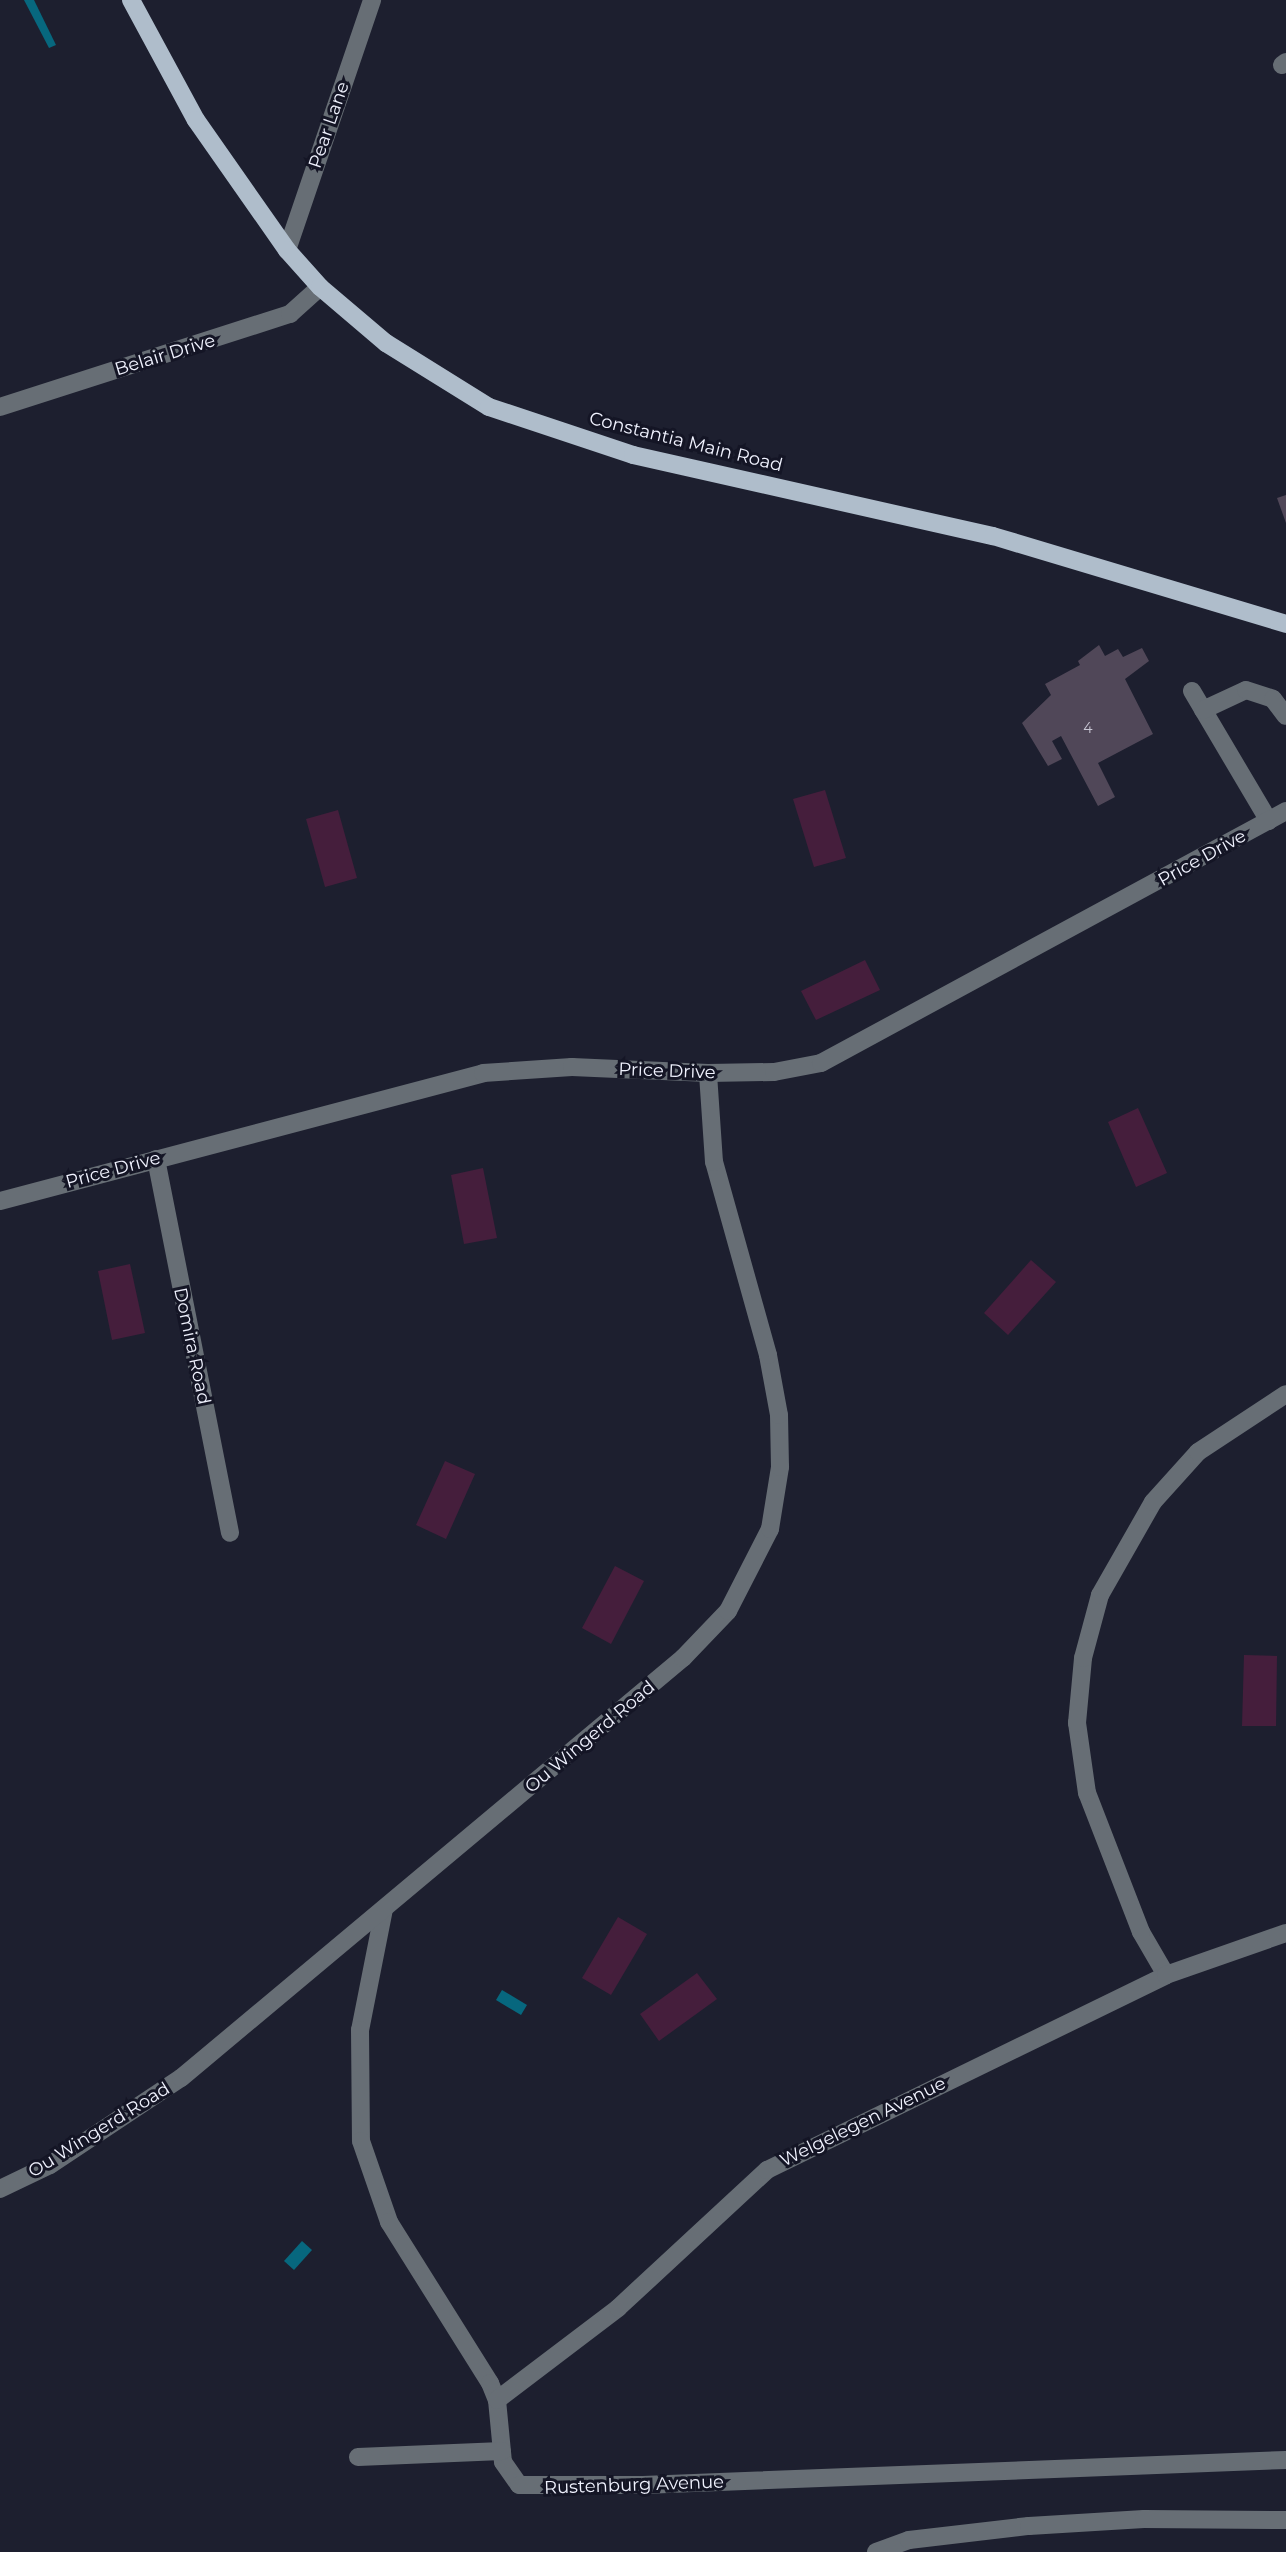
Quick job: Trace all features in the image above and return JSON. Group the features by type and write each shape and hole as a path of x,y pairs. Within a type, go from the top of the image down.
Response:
{"main road":[{"name":"Constantia Main Road","path":"131,0 196,120 287,250 320,287 386,343 489,407 566,435 634,455 993,536 1286,624"}],"street":[{"name":"Pear Lane","path":"287,250 372,0"},
{"name":"Belair Drive","path":"0,407 290,314 320,287"},
{"path":"1203,710 1246,690 1273,699 1286,716"},
{"path":"1192,691 1280,819"},
{"name":"Price Drive","path":"0,1201 483,1073 572,1067 708,1073 803,1068 838,1057 1280,819"},
{"name":"Ou Wingerd Road","path":"0,2189 50,2165 147,2104 683,1658 728,1611 763,1550 777,1502 779,1415 768,1355 714,1162 708,1073"},
{"name":"Domira Road","path":"156,1159 230,1533"},
{"path":"1167,1975 1136,1921 1087,1793 1077,1723 1083,1658 1100,1595 1153,1502 1199,1452 1286,1394"},
{"name":"Rustenburg Avenue","path":"384,1909 360,2030 361,2141 388,2222 478,2358 497,2400 506,2472 527,2488 1286,2460"},
{"name":"Welgelegen Avenue","path":"497,2400 618,2308 767,2170 1167,1975 1286,1933"},
{"path":"358,2457 502,2451"},
{"path":"876,2552 909,2540 1029,2526 1144,2519 1286,2520"}],"shaded area":[{"path":"825,790 846,858 814,867 793,799"},
{"path":"338,810 357,878 325,887 306,819"},
{"path":"865,960 880,990 816,1020 801,991"},
{"path":"1138,1108 1167,1173 1136,1187 1108,1122"},
{"path":"483,1168 497,1238 464,1244 451,1175"},
{"path":"1031,1260 1056,1282 1008,1335 984,1313"},
{"path":"130,1264 145,1333 112,1340 98,1271"},
{"path":"445,1461 475,1474 446,1539 416,1525"},
{"path":"615,1566 644,1581 611,1644 582,1628"},
{"path":"1244,1655 1277,1656 1276,1726 1242,1726"},
{"path":"618,1917 647,1934 611,1995 582,1978"},
{"path":"697,1973 717,1999 659,2041 640,2014"}],"water":[{"path":"24,0 34,0 56,45 49,48"},
{"path":"502,1990 527,2005 521,2015 496,2000"},
{"path":"302,2241 312,2250 294,2270 284,2261"}],"building":[{"path":"1286,495 1286,523 1277,498"},
{"path":"1099,645 1105,656 1118,649 1123,657 1142,648 1149,661 1125,679 1153,734 1098,763 1115,797 1098,806 1061,736 1052,741 1062,759 1048,766 1022,723 1051,695 1045,684 1080,665 1078,661"}]}
